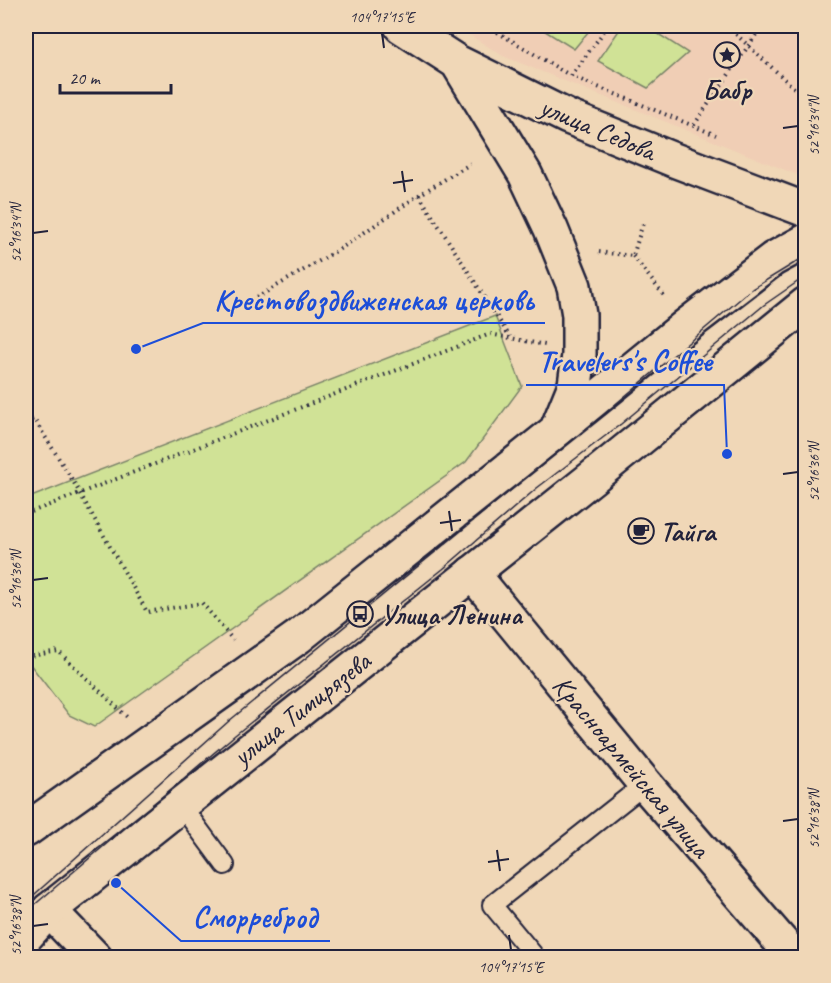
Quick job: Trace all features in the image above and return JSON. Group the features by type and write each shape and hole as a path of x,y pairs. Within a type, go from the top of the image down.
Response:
{"street":[{"name":"улица Седова","path":"400,26 458,62 568,117 806,210"},
{"path":"458,62 525,174 574,286 579,315 579,355 575,385 557,430"},
{"name":"улица Тимирязева","path":"26,830 298,637 687,325 773,259 806,241"},
{"name":"улица Тимирязева","path":"26,936 49,909 649,432 806,304"},
{"name":"Красноармейская улица","path":"471,573 645,784 795,957"},
{"path":"49,909 94,957"}],"lane":[{"path":"536,957 492,905 645,784"},
{"path":"180,804 225,865"}],"path":[{"path":"487,26 571,76 724,138"},
{"path":"571,76 608,26"},
{"path":"727,26 806,99"},
{"path":"694,125 762,26"},
{"path":"246,304 343,247 419,195 470,164"},
{"path":"419,195 510,338"},
{"path":"633,255 643,223"},
{"path":"598,252 633,255 669,302"},
{"path":"26,514 490,334 546,345"},
{"path":"26,422 34,419 80,493 147,612 202,603 239,648"},
{"path":"26,657 58,651 132,722"}],"shaded area":[{"path":"455,26 805,26 805,178 503,56"}],"green space":[{"path":"537,26 593,26 574,49"},
{"path":"622,26 646,26 688,53 648,88 598,61"},
{"path":"495,316 522,386 466,462 94,727 69,715 26,659 26,499"}],"tram line":[{"path":"26,902 229,721 605,413 752,289 806,256"},
{"path":"26,912 235,735 443,569 537,488 621,424 764,305 806,276"}],"place":[{"name":"Бабр","path":"727,55"},
{"name":"Крестовоздвиженская церковь","path":"136,349"},
{"name":"Travelers's Coffee","path":"727,454"},
{"name":"Тайга","path":"641,531"},
{"name":"Улица Ленина","path":"360,614"},
{"name":"Сморреброд","path":"116,883"}]}
